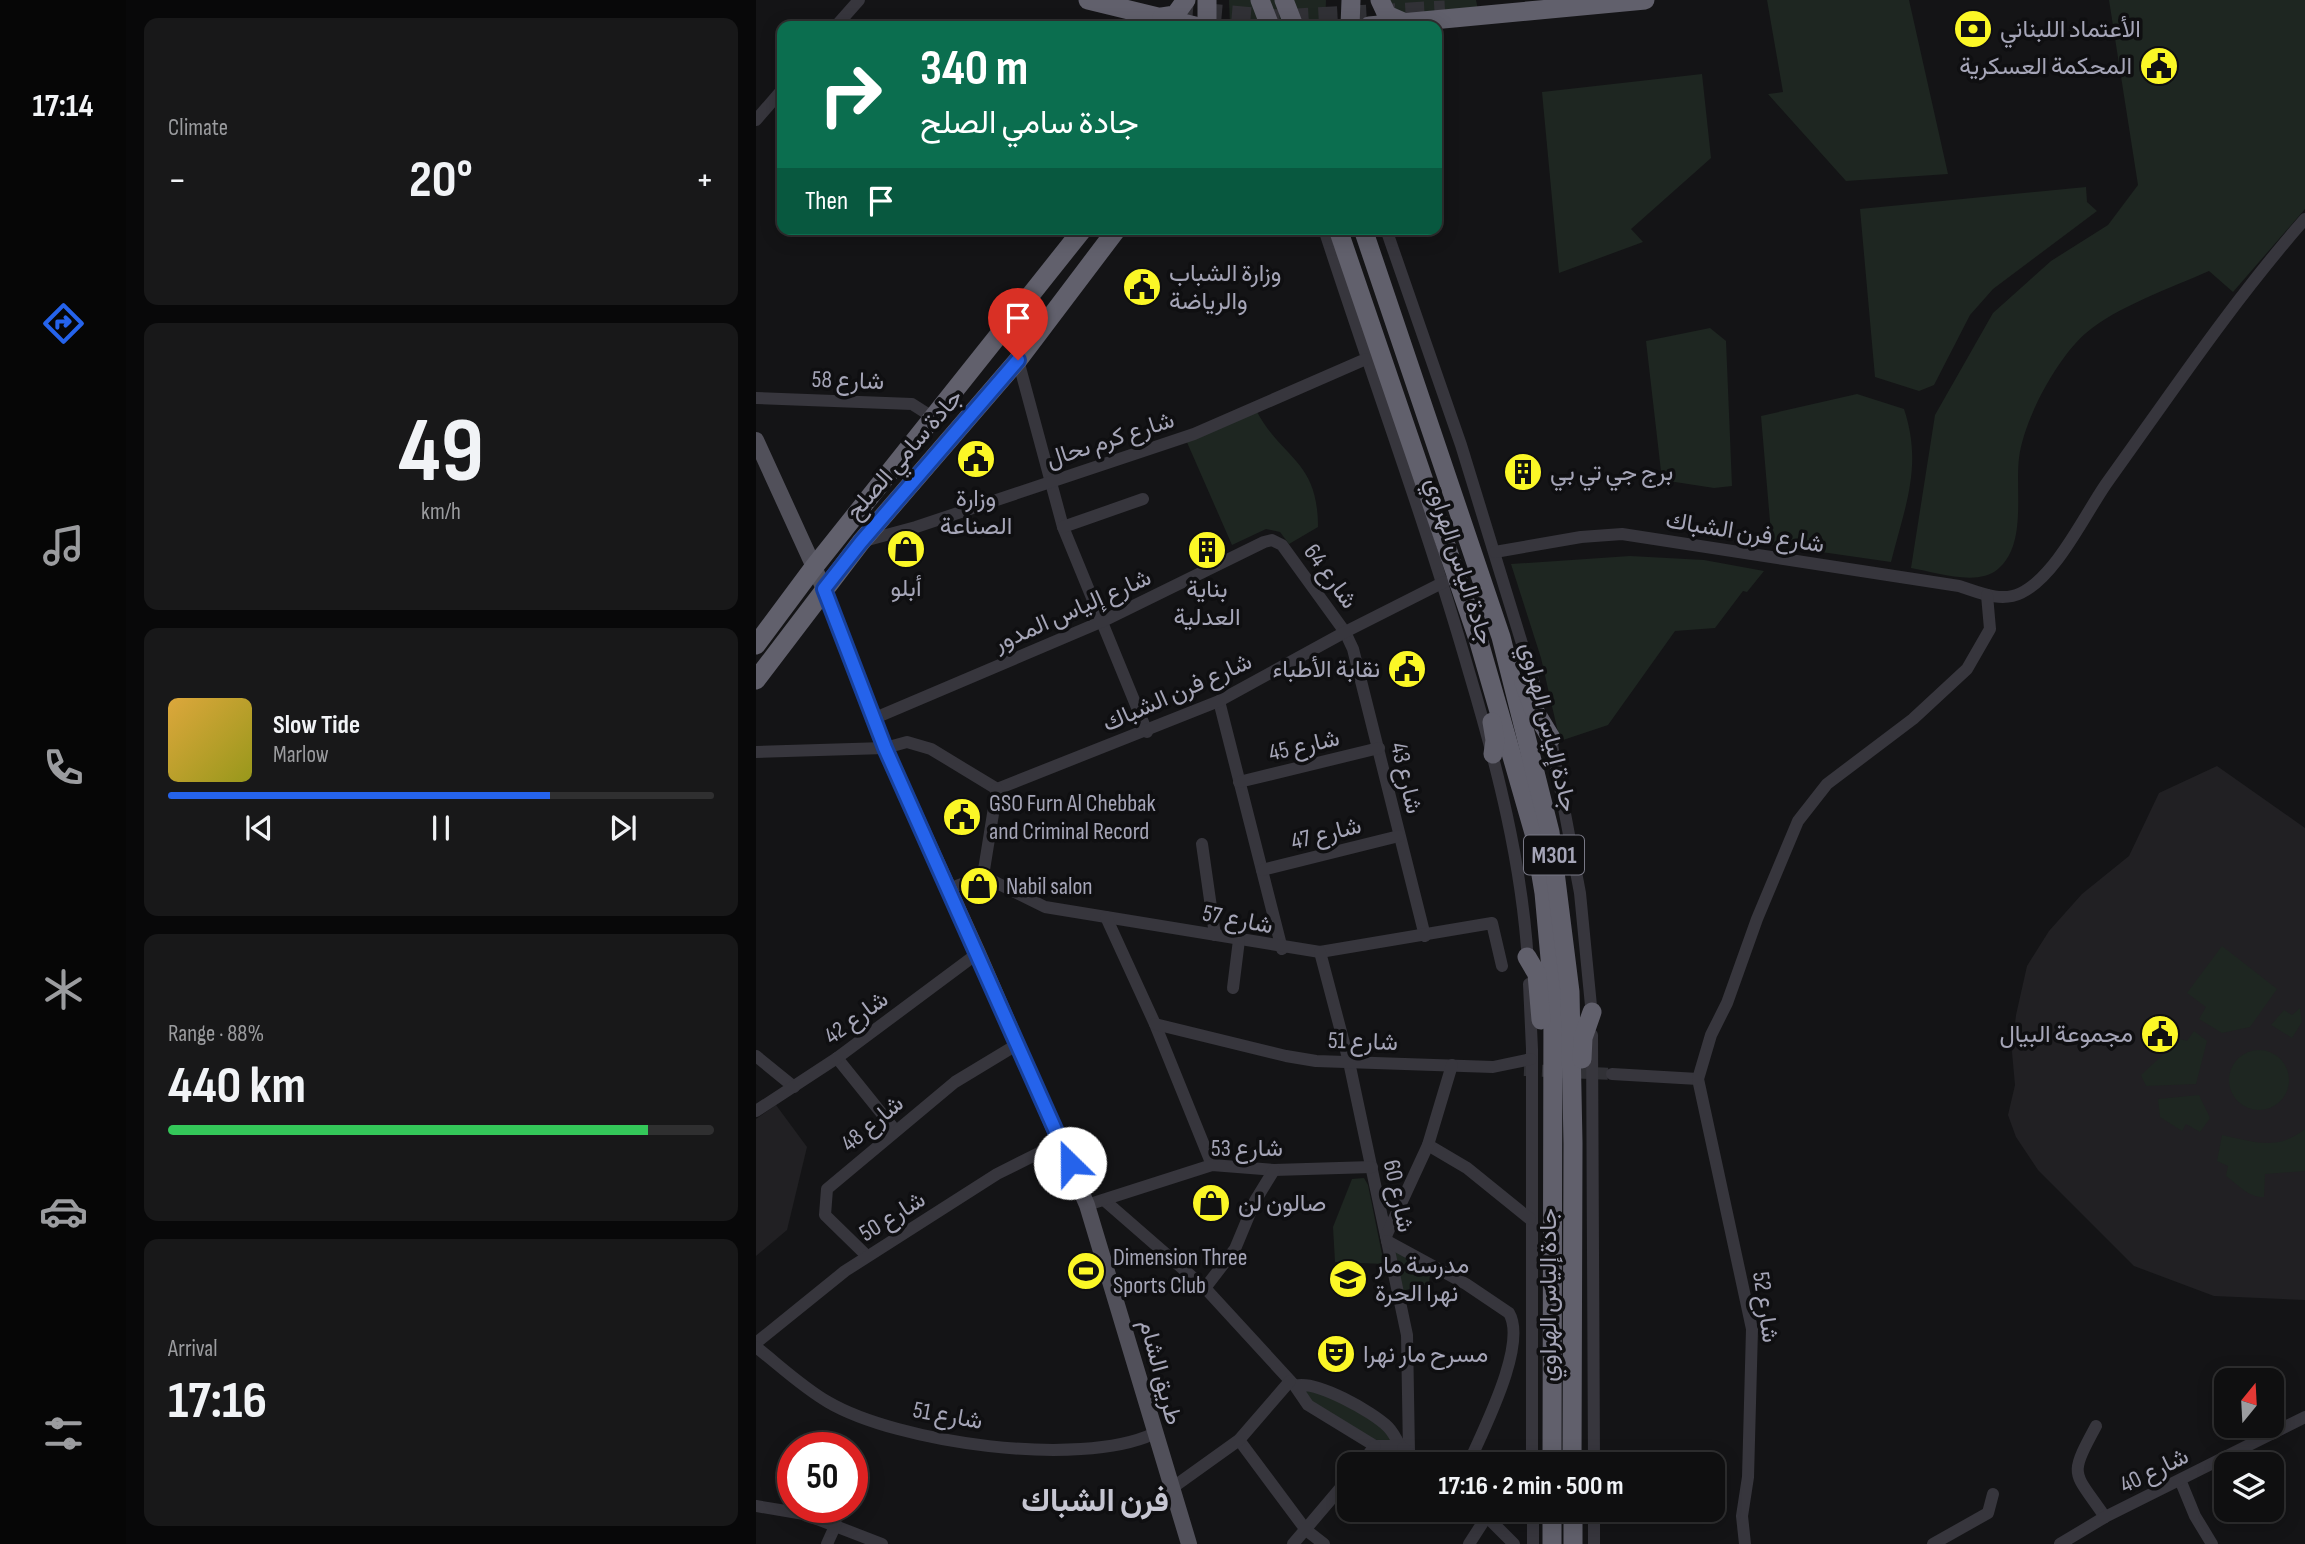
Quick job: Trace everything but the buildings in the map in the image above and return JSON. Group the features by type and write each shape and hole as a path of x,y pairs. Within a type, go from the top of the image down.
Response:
{"highway":[{"path":"1088,0 1176,13"},
{"path":"1136,0 1176,13"},
{"path":"1207,0 1207,21"},
{"path":"1260,0 1268,21"},
{"path":"1284,0 1292,21"},
{"path":"1350,21 1351,0"},
{"path":"1380,0 1387,15 1397,21"},
{"path":"1486,7 1547,0"},
{"path":"1442,21 1645,0"},
{"name":"جادة سامي الصلح","path":"756,646 814,567 1078,235"},
{"name":"جادة سامي الصلح","path":"756,680 861,542 1018,360 1112,235"},
{"name":"جادة إلياس الهراوي","path":"1340,235 1479,642 1534,833 1544,893 1553,991 1552,1452"},
{"name":"جادة إلياس الهراوي","path":"1365,235 1501,637 1537,774 1560,895 1570,992 1573,1143 1572,1452"},
{"path":"1501,637 1515,660 1534,710 1551,738"},
{"path":"1479,642 1495,740 1493,754"},
{"path":"1527,957 1539,983 1544,1086 1553,1115"},
{"path":"1573,1143 1581,1107 1583,1038 1592,1012"},
{"path":"1552,1522 1552,1544"},
{"path":"1573,1522 1573,1544"}],"main road":[{"name":"طريق الشام","path":"756,440 824,589 876,718 885,748 978,953 1087,1205 1130,1344 1153,1434 1189,1544"}],"street":[{"path":"840,21 859,0"},
{"path":"756,120 777,96"},
{"name":"شارع فرن الشباك","path":"1495,552 1581,537 1622,534 1959,586 2005,598 2020,593 2043,574 2204,346 2305,219"},
{"name":"جادة الياس الهراوي","path":"1326,235 1444,582 1493,754 1524,915"},
{"name":"جادة الياس الهراوي","path":"1388,235 1495,552"},
{"name":"شارع كرم ىحال","path":"861,542 916,527 1194,434 1366,359"},
{"path":"1018,360 1063,527 1147,732"},
{"name":"شارع 58","path":"756,398 912,404 934,418"},
{"path":"1063,527 1143,499"},
{"name":"شارع إلياس المدور","path":"876,718 1103,621 1264,542 1272,540 1282,545"},
{"name":"شارع 64","path":"1282,545 1345,632"},
{"name":"جادة إلياس الهراوي","path":"1495,552 1551,738 1580,893 1592,1012 1594,1452"},
{"name":"شارع فرن الشباك","path":"997,789 1147,732 1219,701 1444,582"},
{"path":"1612,1074 1698,1079 1711,1035 1727,1003 1757,919 1798,821 1827,784 1913,719 1966,669 1990,629 1987,594"},
{"name":"شارع 43","path":"1345,632 1359,669 1425,936"},
{"path":"1219,701 1282,948"},
{"path":"756,752 885,748 906,742 919,744 997,789 983,876 948,889"},
{"name":"شارع 45","path":"1239,782 1379,748"},
{"name":"شارع 47","path":"1262,870 1399,836"},
{"path":"1202,844 1214,935"},
{"name":"شارع 57","path":"983,876 1045,907 1320,953 1492,923 1503,966"},
{"name":"جادة إلياس الهراوي","path":"1524,915 1527,957 1532,1452"},
{"path":"1106,917 1155,1024 1212,1165"},
{"path":"1233,988 1239,940"},
{"name":"شارع 42","path":"756,1111 837,1058 978,953"},
{"name":"شارع 60","path":"1320,953 1349,1062 1407,1335 1404,1449"},
{"name":"شارع 51","path":"1155,1024 1286,1056 1349,1062 1493,1067 1528,1065"},
{"name":"شارع 48","path":"867,1256 825,1214 825,1196 832,1183 955,1082 1017,1044"},
{"path":"756,1056 794,1087"},
{"path":"837,1058 895,1130"},
{"path":"1452,1065 1428,1145 1386,1239 1466,1283 1510,1313 1514,1321 1512,1356 1473,1452"},
{"name":"شارع 52","path":"1698,1079 1752,1329 1748,1477 1742,1516 1745,1544"},
{"name":"شارع 50","path":"756,1345 845,1270 998,1174 1061,1142"},
{"path":"1428,1145 1466,1168 1530,1219"},
{"name":"شارع 53","path":"1087,1205 1212,1165 1274,1170 1372,1167"},
{"path":"1205,1288 1235,1249 1255,1201 1274,1170"},
{"path":"1104,1199 1205,1288 1292,1383 1308,1405 1375,1446 1404,1449"},
{"name":"شارع 51","path":"756,1345 828,1402 923,1435 1067,1452 1137,1441 1153,1434"},
{"path":"1172,1488 1239,1440 1292,1383 1303,1383 1336,1395 1387,1426 1408,1452"},
{"name":"شارع 40","path":"2060,1544 2105,1517 2181,1482 2305,1417"},
{"path":"2096,1426 2076,1463 2078,1476 2105,1517"},
{"path":"1239,1440 1306,1530 1324,1544"},
{"path":"1370,1452 1375,1446"},
{"path":"2181,1482 2195,1516 2212,1544"},
{"path":"1293,1544 1337,1493"},
{"path":"1933,1544 1988,1513 1993,1494"},
{"path":"756,1506 783,1509 836,1524 882,1544"},
{"path":"1469,1544 1479,1522"},
{"path":"1492,1522 1514,1544"},
{"path":"1533,1522 1533,1544"},
{"path":"1594,1522 1594,1544"},
{"path":"827,1544 836,1524"}],"shaded area":[{"path":"1229,0 1326,0 1325,21 1230,21"},
{"path":"1386,0 1476,0 1478,10 1398,18"},
{"path":"1767,0 1909,0 1948,174 1846,181 1768,94 1783,92"},
{"path":"2109,0 2305,0 2305,209 2233,292 2209,271 2145,298 2113,315 2075,344 2053,373 2022,442 2016,532 2007,559 1998,569 1990,574 1968,578 1911,568 1935,415 1993,313 2051,261 2108,225 2138,185"},
{"path":"1702,74 1711,158 1631,229 1643,242 1559,273 1542,92"},
{"path":"2086,187 2087,202 2097,211 1993,289 1970,315 1934,385 1919,391 1875,377 1860,209"},
{"path":"1710,328 1726,341 1732,486 1714,488 1662,480 1646,341"},
{"path":"1857,394 1904,409 1909,430 1912,449 1910,486 1891,562 1772,545 1761,416"},
{"path":"1256,410 1266,427 1305,473 1312,487 1318,527 1289,544 1280,532 1266,529 1232,545 1186,440"},
{"path":"1630,556 1704,560 1764,571 1747,592 1743,591 1715,628 1675,631 1608,725 1560,741 1541,658 1511,564"},
{"name":"مجموعة البيال","path":"2217,766 2305,828 2305,1300 2214,1296 2134,1266 2038,1170 2016,1137 2008,1115 2015,1085 2012,1052 2016,1015 2027,966 2049,931 2082,894 2129,856 2159,793"},
{"path":"2222,946 2277,989 2250,1027 2222,1033 2199,1019 2206,1007 2187,993"},
{"path":"2300,1008 2302,1022 2292,1038 2271,1025 2284,1010 2292,1015"},
{"path":"2194,1031 2207,1041 2196,1084 2146,1086 2141,1075 2180,1039 2187,1041"},
{"path":"2259,1050 2276,1055 2284,1063 2289,1080 2284,1097 2276,1105 2259,1110 2242,1105 2234,1097 2229,1080 2234,1063 2242,1055"},
{"path":"2199,1095 2210,1118 2200,1132 2186,1124 2182,1131 2160,1117 2158,1099"},
{"path":"776,1105 807,1147 787,1230 756,1256 756,1119"},
{"path":"2305,1129 2305,1171 2265,1174 2264,1197 2248,1193 2226,1176 2228,1166 2217,1161 2222,1135 2265,1143 2285,1140"},
{"path":"1364,1178 1368,1185 1384,1264 1335,1262 1333,1227 1352,1179"},
{"path":"1388,1242 1431,1264 1429,1284 1402,1291"},
{"path":"1303,1383 1312,1385 1394,1434 1386,1447 1308,1405"}],"tunnel":[{"path":"1174,10 1278,19 1445,10"},
{"path":"1524,1070 1612,1074"}],"place":[{"name":"الأعتماد اللبناني","path":"1973,29"},
{"name":"المحكمة العسكرية","path":"2159,66"},
{"name":"وزارة الشباب والرياضة","path":"1142,287"},
{"name":"وزارة الصناعة","path":"976,459"},
{"name":"برج جي تي بي","path":"1523,472"},
{"name":"أبلو","path":"906,549"},
{"name":"بناية العدلية","path":"1207,550"},
{"name":"نقابة الأطباء","path":"1407,669"},
{"name":"GSO Furn Al Chebbak and Criminal Record","path":"962,817"},
{"name":"Nabil salon","path":"979,886"},
{"name":"مجموعة البيال","path":"2160,1034"},
{"name":"صالون لن","path":"1211,1203"},
{"name":"Dimension Three Sports Club","path":"1086,1271"},
{"name":"مدرسة مار نهرا الحرة","path":"1348,1279"},
{"name":"مسرح مار نهرا","path":"1336,1354"}],"district":[{"name":"فرن الشباك","path":"1095,1500"}],"route":[{"path":"1018,360 861,542 824,589 876,718 885,748 1070,1163"}]}
